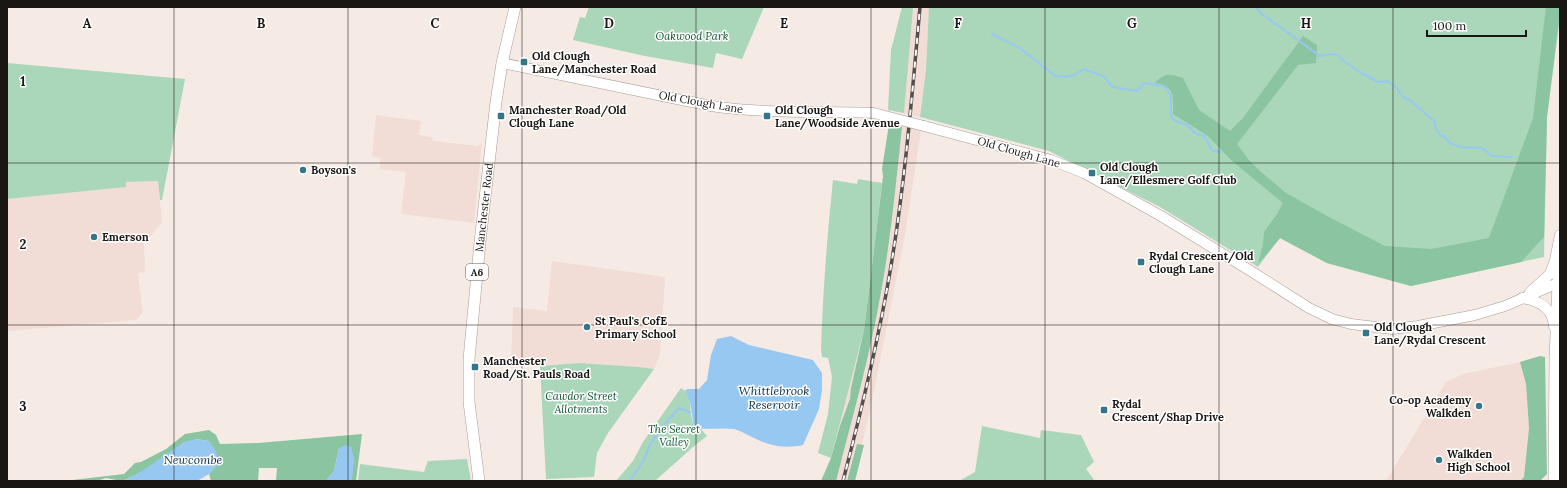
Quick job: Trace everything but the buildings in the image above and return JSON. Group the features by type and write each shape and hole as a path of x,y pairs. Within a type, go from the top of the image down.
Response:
{"highway":[{"path":"1555,481 1556,359 1560,257"}],"main road":[{"name":"Manchester Road","path":"479,481 469,402 469,359 480,242 502,63 515,7"}],"street":[{"name":"Old Clough Lane","path":"502,63 736,110 874,114 1051,160 1084,173 1149,209 1254,272 1308,308 1337,321 1369,327 1400,329 1505,306 1560,282"},
{"name":"Old Clough Lane","path":"1522,298 1550,274 1555,260 1560,235"},
{"path":"1522,298 1541,303 1551,314 1554,321 1556,359"}],"shaded area":[{"path":"907,7 929,7 926,70 920,117 894,111 900,85"},
{"path":"376,115 421,121 419,135 432,137 433,141 478,146 482,142 474,223 401,214 406,172 380,169 380,158 372,157"},
{"path":"892,123 921,130 905,235 870,411 853,481 821,481 831,458 868,316"},
{"path":"158,181 162,222 144,244 145,272 138,273 143,312 136,320 7,331 7,199 126,187 126,182"},
{"name":"St Paul's CofE Primary School","path":"552,261 665,277 660,355 654,369 579,363 540,366 511,366 513,307 547,311"},
{"name":"Co-op Academy Walkden","path":"1520,362 1526,384 1529,428 1524,477 1520,481 1386,481 1446,382 1463,374"}],"green space":[{"name":"Oakwood Park","path":"589,7 764,7 742,59 716,53 713,68 645,56 573,40 580,17 585,18"},
{"path":"902,7 913,7 904,113 888,110 891,50"},
{"path":"929,7 1560,7 1560,18 1547,117 1544,257 1411,286 1327,263 1280,238 1258,267 1160,207 1049,151 920,117 926,70"},
{"path":"1546,7 1560,7 1560,10 1547,117 1544,237 1521,262 1411,286 1327,263 1280,238 1258,264 1263,244 1264,232 1283,203 1231,160 1208,136 1173,114 1172,93 1167,87 1155,83 1162,77 1168,75 1183,78 1199,110 1230,131 1243,118 1303,36 1317,45 1316,63 1298,65 1237,144 1248,159 1286,193 1385,246 1431,249 1489,238 1533,118"},
{"path":"7,63 185,79 162,200 160,200 158,181 126,182 126,187 7,199"},
{"path":"889,124 902,127 885,272 877,316 836,481 821,481 831,458 840,426 850,399 851,388 864,330 883,176 882,169"},
{"path":"858,179 882,183 864,330 831,458 818,453 828,414 832,377 828,358 822,357 821,348 833,180 857,184"},
{"path":"1540,356 1545,357 1547,474 1540,481 1520,481 1524,477 1529,428 1526,384 1520,362"},
{"name":"Cawdor Street Allotments","path":"579,363 654,369 608,433 597,453 594,477 546,479 540,366"},
{"name":"The Secret Valley","path":"681,388 685,390 688,396 694,427 701,429 707,436 655,481 616,481 633,461 643,442"},
{"path":"982,426 1040,438 1041,430 1081,435 1094,462 1086,469 1095,481 959,481 975,472"},
{"path":"209,430 216,435 220,444 258,443 362,434 356,481 351,481 354,459 339,448 334,471 326,481 276,481 277,468 259,468 258,481 211,481 209,474 216,466 209,441 196,439 136,475 122,481 106,478 97,481 64,481 124,474 135,463 141,462 166,449 185,434"},
{"path":"857,444 864,445 855,481 847,481"},
{"path":"467,459 471,481 358,481 360,464 424,472 428,461"}],"water":[{"name":"Whittlebrook Reservoir","path":"731,336 749,345 813,360 822,373 822,390 819,409 803,445 777,446 768,444 734,429 704,429 694,427 690,404 685,390 699,389 707,380 711,355 717,339"},
{"name":"Newcombe","path":"196,439 209,441 216,451 218,459 216,466 209,474 197,481 122,481 136,475 184,442"},
{"path":"345,445 351,447 354,459 352,480 326,481 334,471 339,448"}],"waterway":[{"path":"1256,7 1262,14 1320,56 1331,54 1338,55 1341,59 1358,71 1378,82 1387,81 1397,88 1403,97 1411,101 1434,121 1436,129 1441,136 1444,136 1450,143 1460,147 1482,148 1492,156 1512,157"},
{"path":"992,34 1020,48 1055,76 1065,77 1074,75 1084,69 1103,76 1113,87 1137,91 1144,83 1164,86 1171,95 1172,118 1187,125 1195,133 1204,136 1212,150 1220,152"},
{"path":"629,481 643,462 650,445 663,426 679,408 690,412"}],"railway":[{"path":"843,481 869,377 890,272 904,173 920,7"}],"place":[{"name":"Old Clough Lane/Manchester Road","path":"524,62"},
{"name":"Manchester Road/Old Clough Lane","path":"501,116"},
{"name":"Old Clough Lane/Woodside Avenue","path":"767,116"},
{"name":"Boyson's","path":"303,170"},
{"name":"Old Clough Lane/Ellesmere Golf Club","path":"1092,173"},
{"name":"Emerson","path":"94,237"},
{"name":"Rydal Crescent/Old Clough Lane","path":"1141,262"},
{"name":"St Paul's CofE Primary School","path":"587,327"},
{"name":"Old Clough Lane/Rydal Crescent","path":"1366,333"},
{"name":"Manchester Road/St. Pauls Road","path":"475,367"},
{"name":"Co-op Academy Walkden","path":"1479,406"},
{"name":"Rydal Crescent/Shap Drive","path":"1104,410"},
{"name":"Walkden High School","path":"1439,460"}]}
